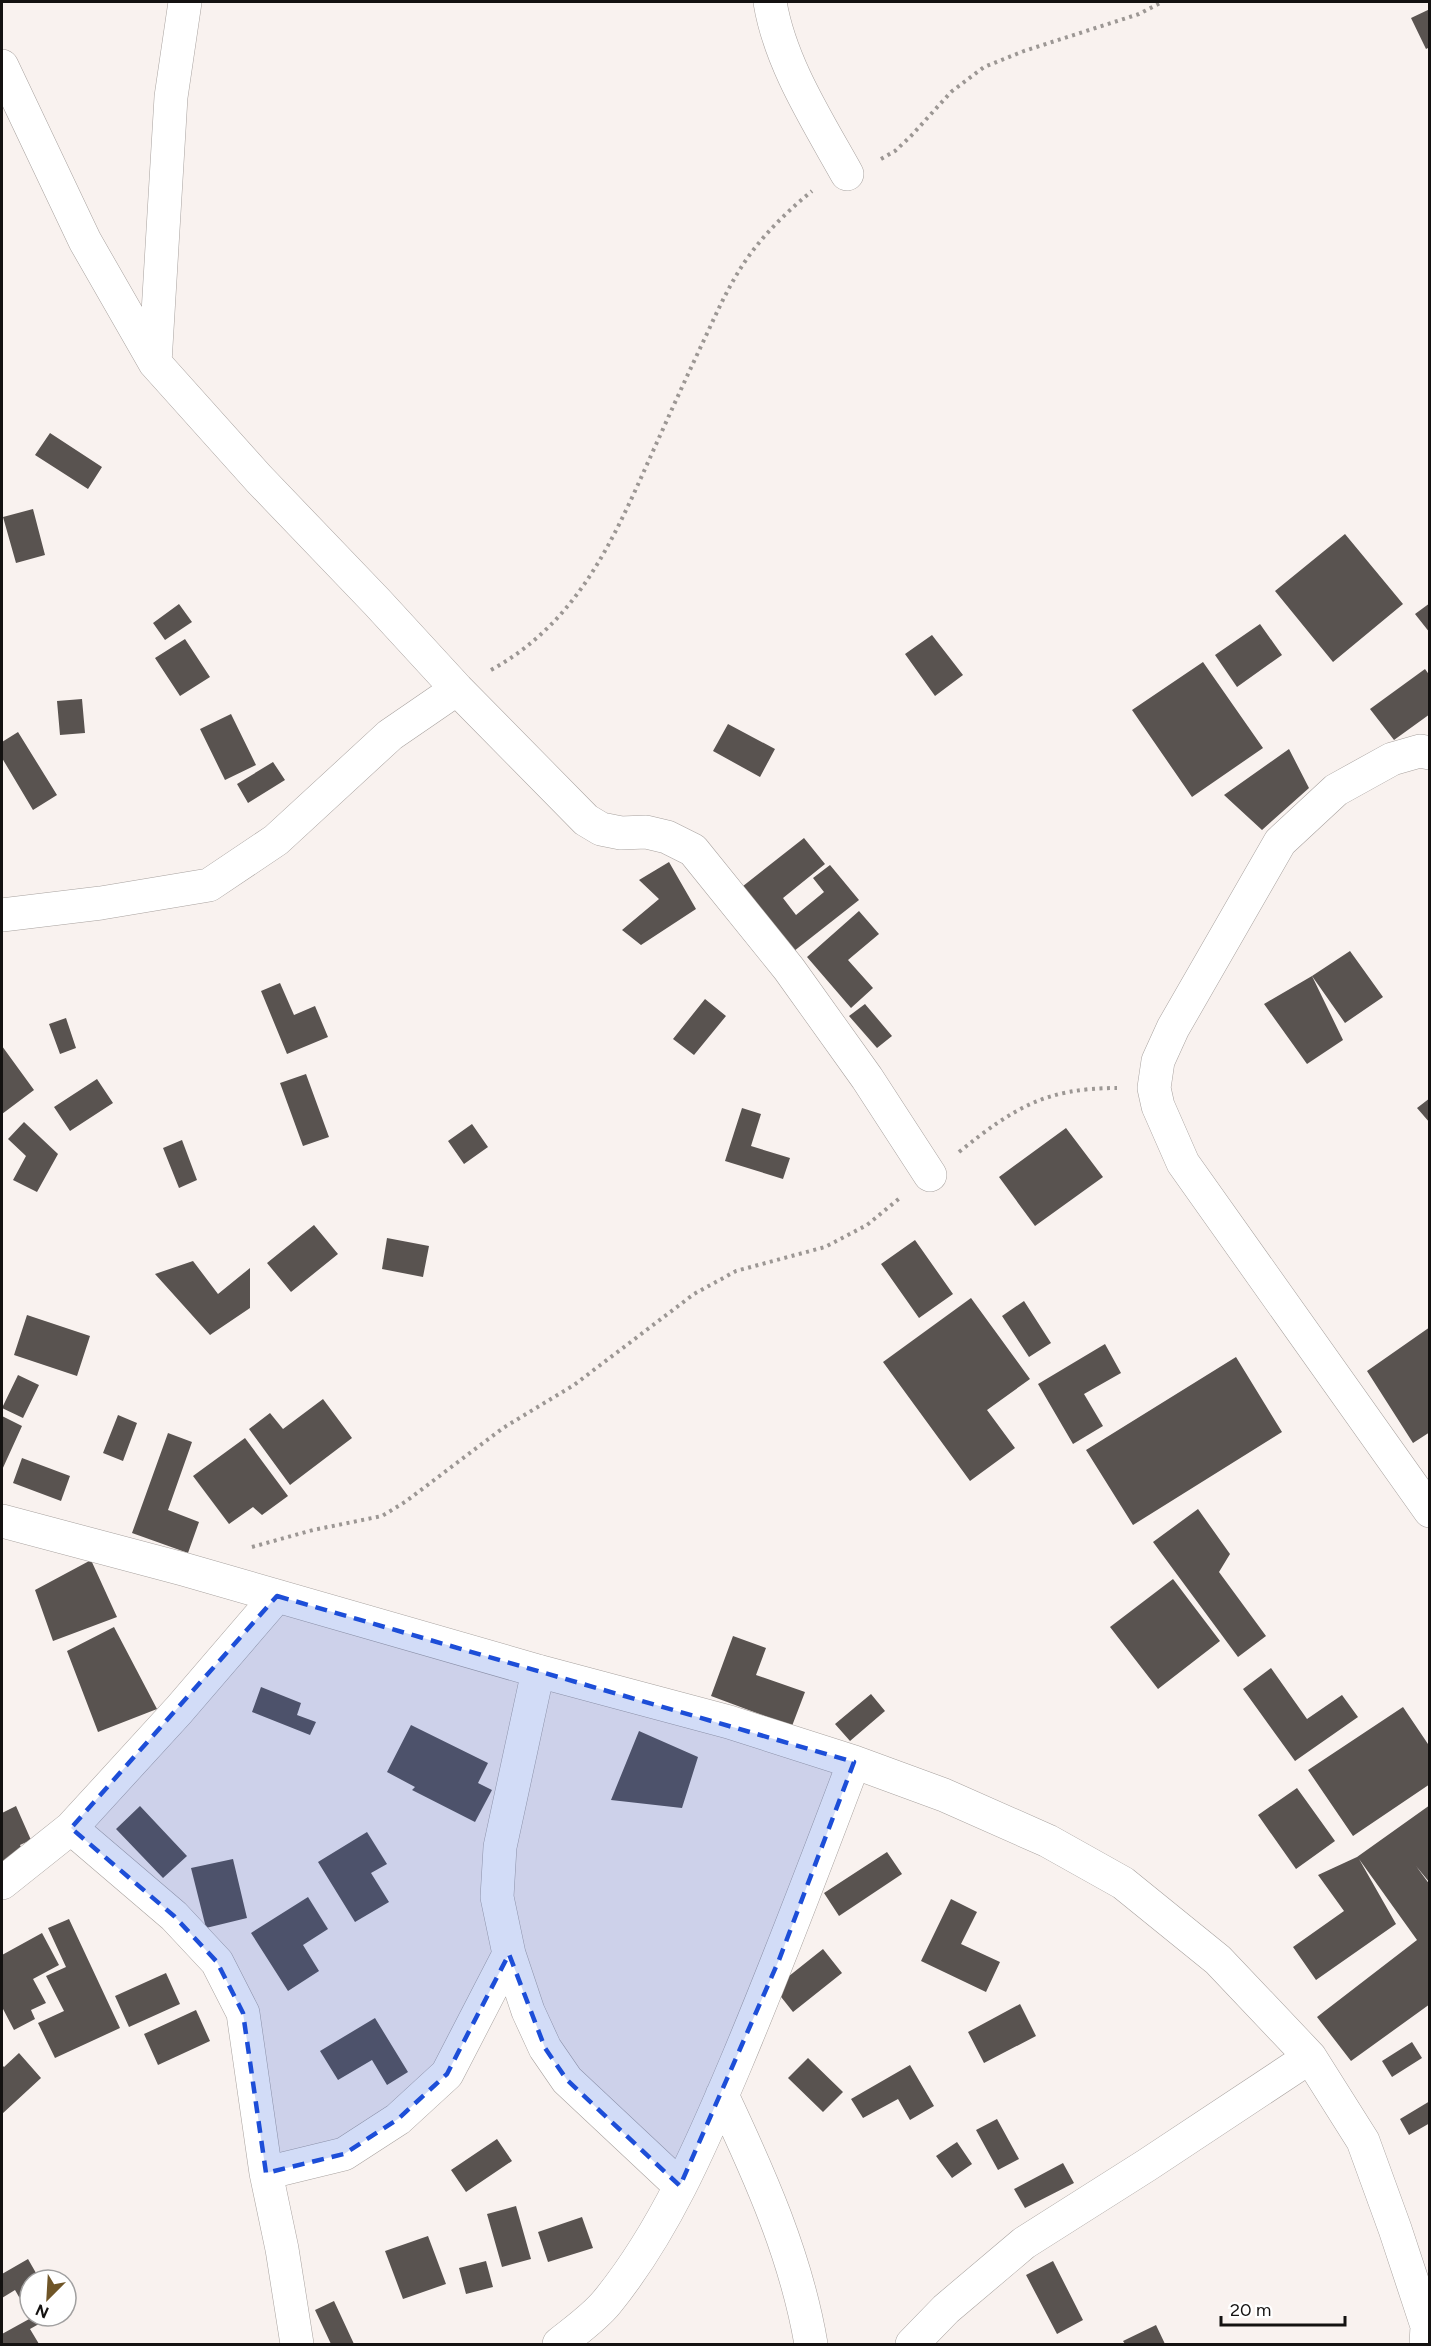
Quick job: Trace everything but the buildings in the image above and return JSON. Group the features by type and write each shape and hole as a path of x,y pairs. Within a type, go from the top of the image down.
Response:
{"street":[{"path":"155,363 171,97 185,2"},
{"path":"770,2 773,21 786,55 811,109 847,174"},
{"path":"2,66 85,241 155,363 259,479 457,689 586,820 601,829 621,833 646,832 667,837 693,850 795,978 867,1078 930,1175"},
{"path":"2,915 101,903 208,885 276,840 390,735 457,689"},
{"path":"1430,753 1420,751 1392,759 1336,790 1280,842 1173,1028 1158,1061 1154,1088 1158,1106 1183,1163 1430,1511"},
{"path":"2,1521 729,1722 854,1762 944,1796 1048,1841 1123,1883 1218,1960 1310,2057 1363,2141 1427,2326 1426,2344"},
{"path":"2,1883 71,1828 179,1710 277,1596"},
{"path":"538,1671 500,1847 497,1897 509,1954 545,2048 567,2080 680,2186"},
{"path":"559,2344 605,2304 650,2244 680,2186 722,2095 779,1960 854,1762"},
{"path":"71,1828 174,1916 217,1962 243,2013 266,2173 282,2249 297,2344"},
{"path":"266,2173 344,2154 398,2119 447,2074 509,1954"},
{"path":"912,2344 946,2309 1024,2243 1310,2057"},
{"path":"722,2095 761,2179 785,2241 805,2310 811,2344"}],"path":[{"path":"457,689 505,662 541,636 577,597 604,556 623,518 727,290 752,251 782,218 811,192 895,151 931,116 951,92 984,67 1023,51 1139,14 1162,2"},
{"path":"250,1548 313,1530 382,1516 405,1502 503,1428 574,1385 694,1294 736,1271 825,1247 867,1225 997,1122 1040,1098 1077,1090 1154,1088"}],"highlighted area":[{"path":"277,1596 854,1762 779,1960 680,2186 567,2080 545,2048 509,1954 447,2074 398,2119 344,2154 266,2173 243,2013 217,1962 174,1916 71,1828"}]}
